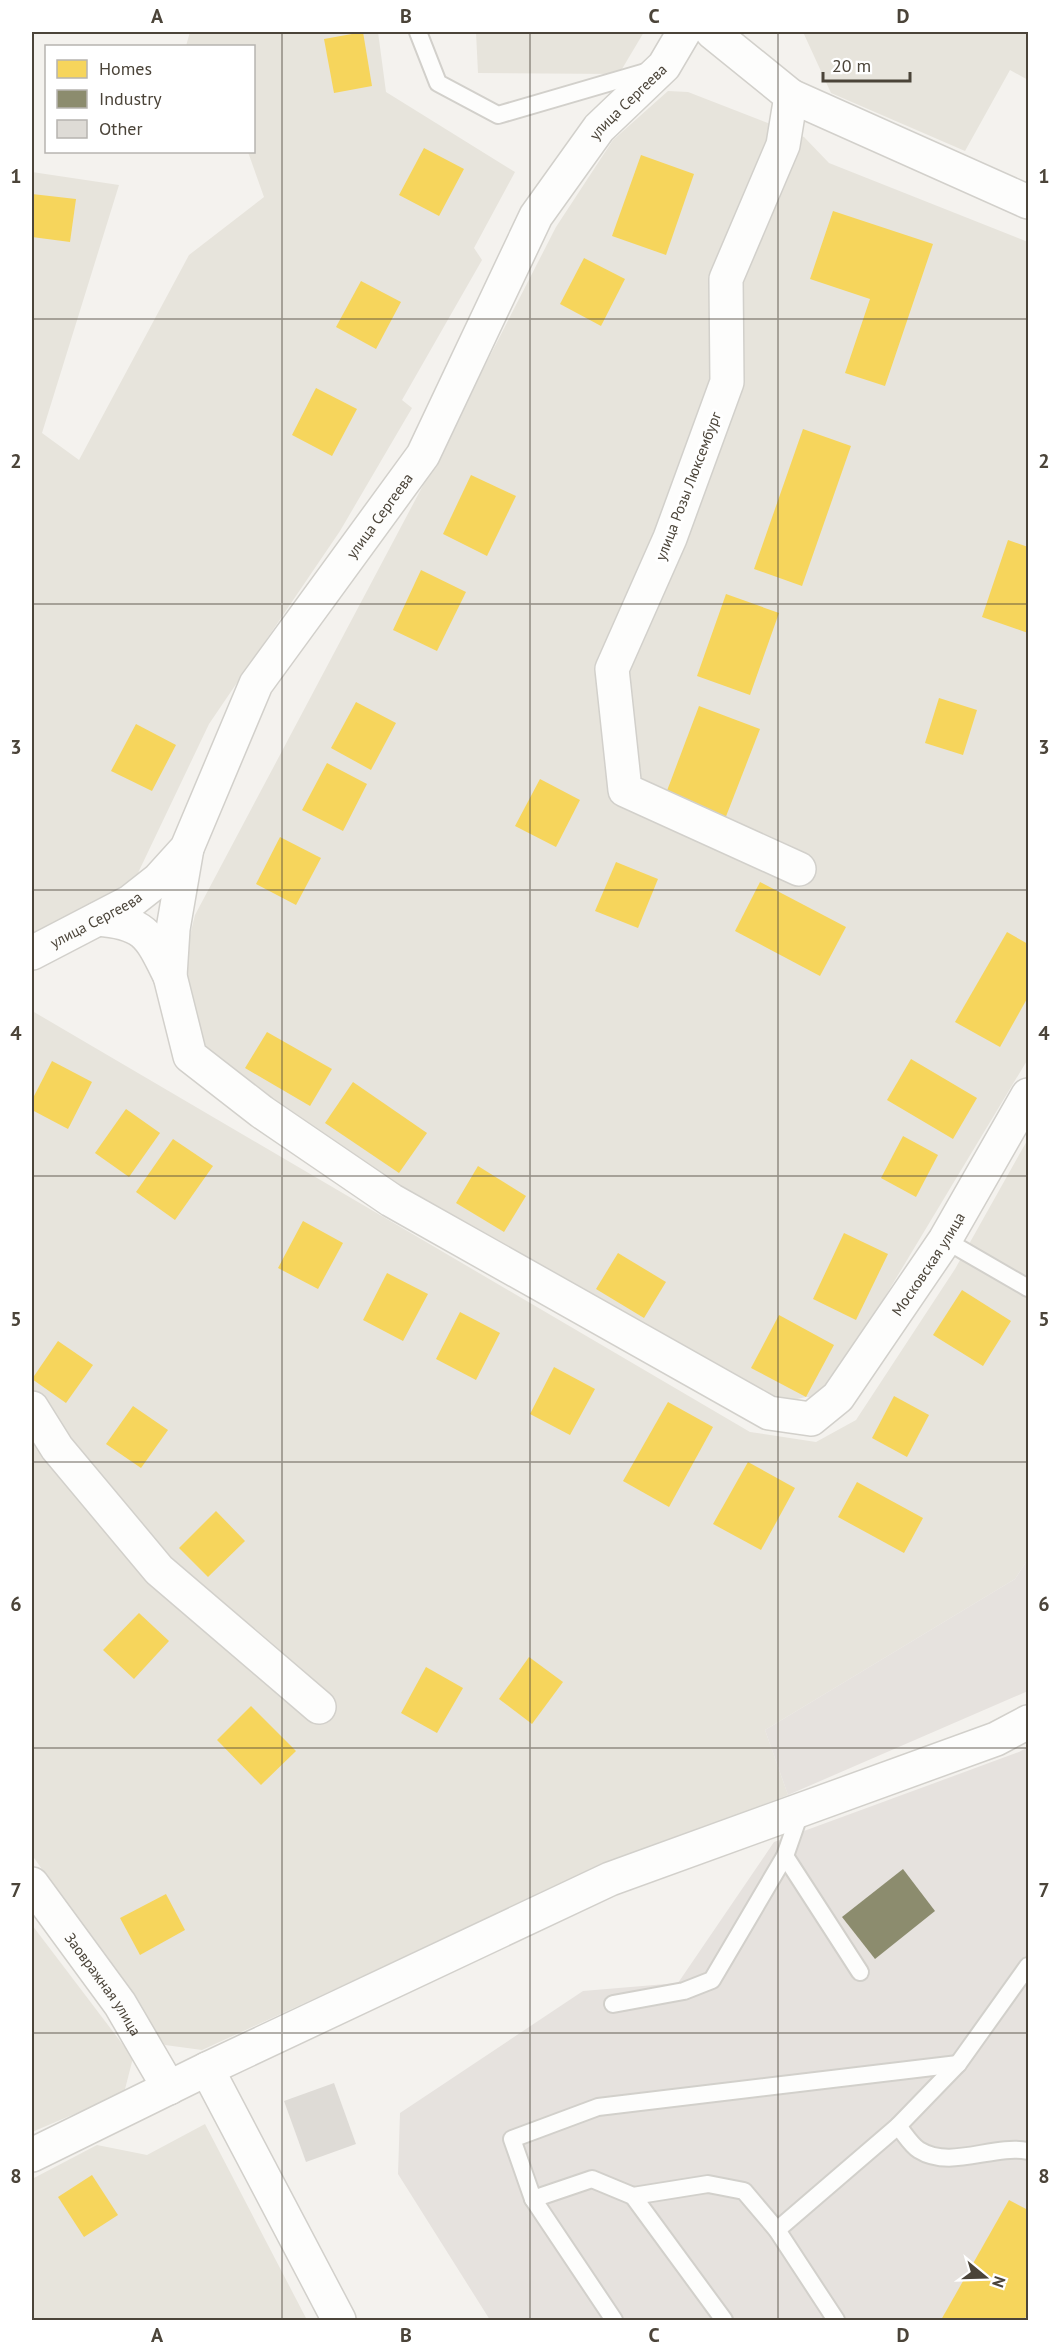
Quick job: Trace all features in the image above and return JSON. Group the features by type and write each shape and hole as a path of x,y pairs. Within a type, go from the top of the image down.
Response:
{"street":[{"name":"улица Сергеева","path":"32,953 130,902 158,880 187,848 256,684 423,454 536,216 599,128 664,66 684,32"},
{"path":"712,32 791,96 1029,202"},
{"name":"улица Розы Люксембург","path":"791,96 783,145 726,279 727,382 670,538 612,669 625,790 799,869"},
{"path":"170,976 173,929 187,848"},
{"path":"98,919 123,921 140,929 155,945 170,976"},
{"name":"Московская улица","path":"170,976 190,1056 290,1131 391,1200 769,1413 811,1419 838,1397 945,1240 1029,1095"},
{"path":"32,1408 57,1448 159,1570 319,1707"},
{"path":"32,2155 207,2069 610,1879 996,1738 1029,1722"},
{"name":"Заовражная улица","path":"32,1884 120,2004 169,2088"},
{"path":"207,2069 339,2320"}],"lane":[{"path":"418,32 438,83 498,115 664,66"},
{"path":"945,1240 1029,1288"},
{"path":"613,2004 684,1991 712,1980 785,1856 802,1809"},
{"path":"785,1856 860,1972"},
{"path":"777,2230 898,2126 958,2064 1029,1966"},
{"path":"614,2320 533,2199 512,2139 598,2107 958,2064"},
{"path":"898,2126 919,2150 948,2159 1014,2148 1029,2151"},
{"path":"533,2199 592,2179 633,2196 724,2320"},
{"path":"633,2196 708,2184 744,2191 777,2230 836,2320"}],"shaded area":[{"path":"190,32 378,32 386,92 515,172 474,248 482,260 402,400 412,408 340,531 209,724 138,873 32,955 32,172 119,185 42,433 79,460 189,255 264,197 248,153 255,153 255,45 186,45"},
{"path":"476,32 644,32 619,74 478,73"},
{"path":"803,32 1028,32 1028,80 1010,70 965,151 831,93"},
{"path":"668,91 688,92 804,137 829,163 1028,242 1028,1059 824,1398 806,1397 775,1404 326,1142 200,1052 179,980 195,915 437,459 556,227 613,140"},
{"path":"34,1012 750,1432 816,1442 856,1420 955,1269 1028,1139 1028,1559 1015,1579 765,1730 788,1795 610,1863 202,2050 165,2045 32,1855 32,1015"},
{"path":"1028,1559 1028,1691 788,1795 765,1730 1015,1579"},
{"path":"1028,1747 1028,2320 490,2320 398,2174 400,2113 583,1991 678,1983 774,1842"},
{"path":"32,1925 133,2058 124,2093 32,2132"},
{"path":"205,2124 307,2320 32,2320 32,2179 97,2145 147,2155"}],"building: Homes":[{"path":"363,32 372,86 334,93 324,39"},
{"path":"424,148 464,169 439,216 399,195"},
{"path":"641,155 694,174 666,255 612,236"},
{"path":"32,194 76,199 70,242 32,237"},
{"path":"833,211 933,244 885,386 845,373 870,299 810,279"},
{"path":"584,258 625,279 601,326 560,304"},
{"path":"361,281 401,302 376,349 336,327"},
{"path":"316,388 357,409 332,456 292,435"},
{"path":"803,429 851,446 802,586 754,569"},
{"path":"471,475 516,496 487,556 443,534"},
{"path":"1008,540 1028,547 1028,633 982,617"},
{"path":"421,570 466,592 437,651 393,630"},
{"path":"726,594 779,613 750,695 697,676"},
{"path":"939,698 977,710 963,755 925,743"},
{"path":"356,702 396,723 371,770 331,748"},
{"path":"699,706 760,729 725,819 665,796"},
{"path":"136,724 176,745 152,791 111,771"},
{"path":"327,763 367,784 343,831 302,810"},
{"path":"540,779 580,800 556,847 515,826"},
{"path":"280,837 321,858 296,905 256,884"},
{"path":"616,862 658,879 638,928 595,911"},
{"path":"760,882 846,927 820,976 735,931"},
{"path":"1007,932 1028,944 1028,997 1000,1047 955,1022"},
{"path":"267,1032 332,1069 310,1106 245,1068"},
{"path":"911,1059 977,1098 953,1139 887,1100"},
{"path":"52,1061 92,1082 68,1129 32,1110 32,1100"},
{"path":"353,1082 427,1133 399,1173 325,1123"},
{"path":"126,1109 160,1133 129,1177 95,1153"},
{"path":"903,1136 938,1155 916,1197 881,1178"},
{"path":"173,1139 213,1166 175,1220 136,1192"},
{"path":"478,1166 526,1196 504,1232 456,1203"},
{"path":"303,1221 343,1243 318,1289 278,1268"},
{"path":"844,1233 888,1254 856,1320 813,1299"},
{"path":"618,1253 666,1282 644,1318 596,1289"},
{"path":"387,1273 428,1294 403,1341 363,1320"},
{"path":"962,1290 1011,1321 983,1366 933,1335"},
{"path":"460,1312 500,1333 476,1380 436,1359"},
{"path":"779,1315 834,1345 806,1397 751,1368"},
{"path":"58,1341 93,1365 66,1403 32,1379"},
{"path":"554,1367 595,1389 570,1435 530,1414"},
{"path":"894,1396 929,1415 907,1457 872,1438"},
{"path":"668,1402 713,1427 669,1507 623,1481"},
{"path":"133,1406 168,1430 141,1468 106,1444"},
{"path":"748,1462 795,1488 761,1550 713,1524"},
{"path":"857,1482 923,1518 904,1553 838,1517"},
{"path":"216,1511 245,1541 208,1577 179,1548"},
{"path":"139,1613 169,1641 134,1679 103,1650"},
{"path":"529,1657 563,1682 532,1724 499,1699"},
{"path":"426,1667 463,1688 437,1733 401,1713"},
{"path":"251,1706 296,1751 261,1785 217,1740"},
{"path":"166,1894 185,1930 140,1955 120,1918"},
{"path":"92,2175 118,2215 84,2237 58,2197"},
{"path":"1009,2200 1028,2210 1028,2313 1024,2320 941,2320"}],"building: Industry":[{"path":"903,1869 935,1911 875,1959 842,1917"}],"building: Other":[{"path":"334,2083 356,2144 306,2162 284,2101"}]}
